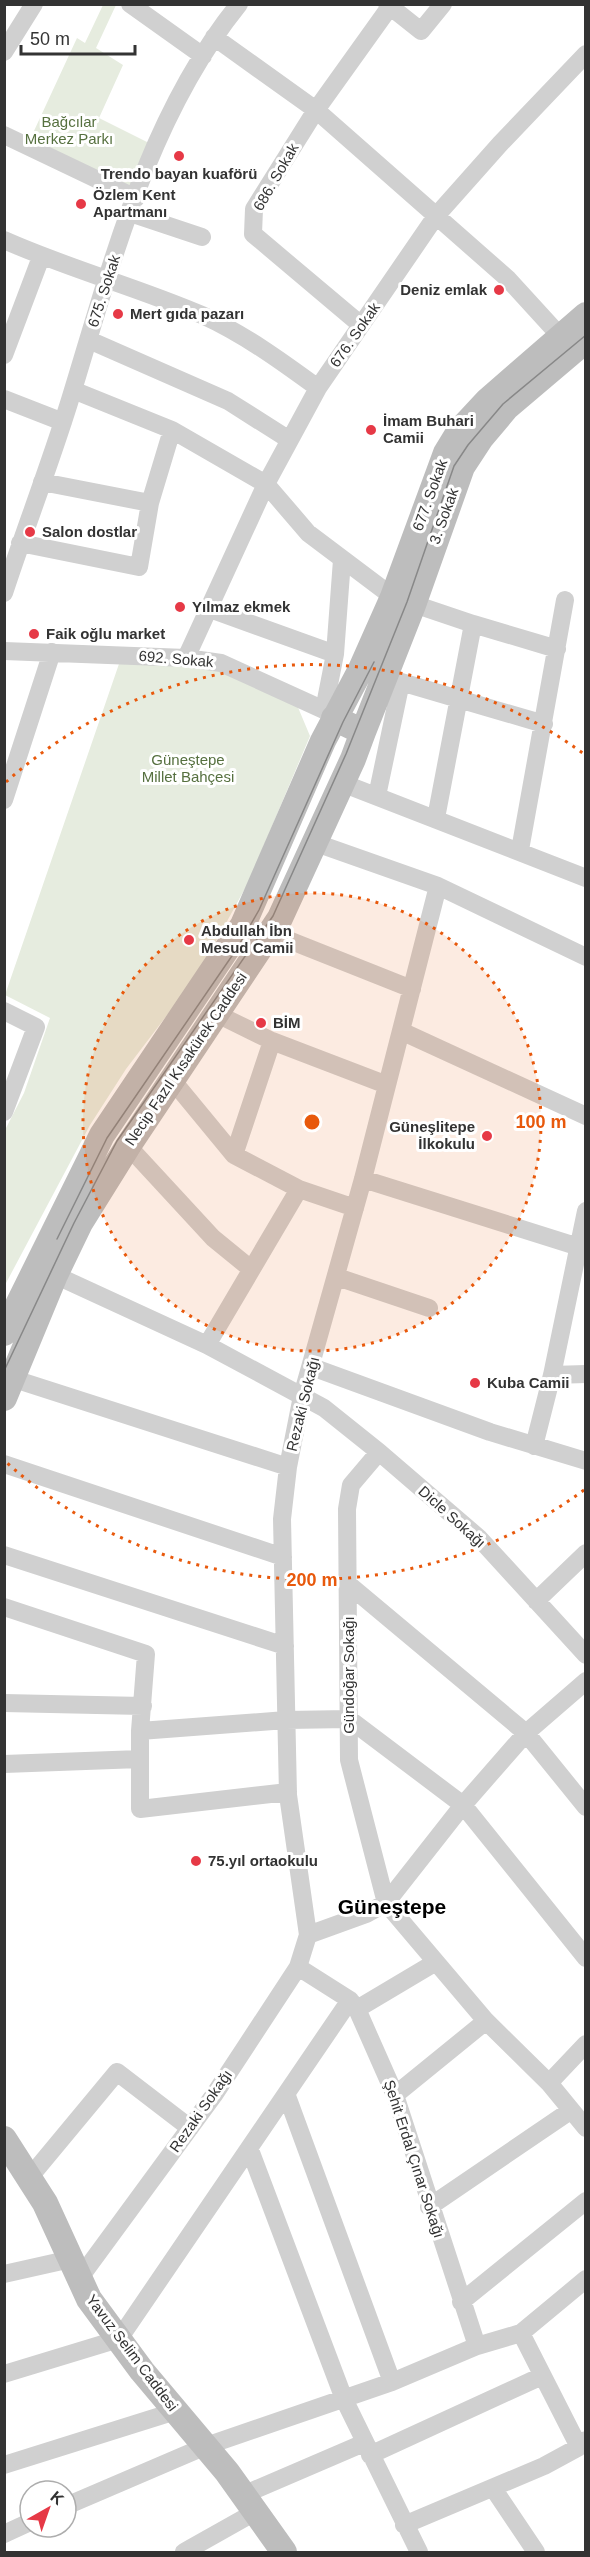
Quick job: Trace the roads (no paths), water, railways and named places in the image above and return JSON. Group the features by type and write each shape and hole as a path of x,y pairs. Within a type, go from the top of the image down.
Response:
{"main road":[{"path":"573,338 585,315"},
{"name":"3. Sokak","path":"363,732 403,601 462,467 481,438 507,407 573,338"},
{"path":"363,732 329,714 361,669 403,601"},
{"name":"Necip Fazıl Kısakürek Caddesi","path":"4,1333 102,1135 243,925 329,714"},
{"name":"Necip Fazıl Kısakürek Caddesi","path":"8,1388 55,1275 80,1223 128,1146 271,933 316,843 363,732"},
{"name":"Yavuz Selim Caddesi","path":"4,2139 45,2203 88,2299 206,2446 284,2553"}],"street":[{"path":"4,52 34,4"},
{"path":"130,4 203,56"},
{"name":"675. Sokak","path":"4,592 63,422 107,280 159,136 214,37 239,4"},
{"path":"388,6 422,32 443,4"},
{"name":"686. Sokak","path":"361,326 254,234 254,209 316,110 388,6"},
{"path":"214,37 316,110 573,338"},
{"name":"676. Sokak","path":"186,657 266,483 288,439 318,388 436,216 585,54"},
{"path":"4,135 133,206 202,237"},
{"path":"4,240 202,316 262,347 318,388"},
{"path":"4,355 41,256"},
{"path":"89,340 228,401 288,439"},
{"path":"73,390 172,430 266,483 308,533 342,560 403,601 557,649"},
{"path":"4,399 63,422"},
{"path":"20,543 139,567 150,503 172,430"},
{"path":"42,482 150,503"},
{"path":"329,714 342,560"},
{"path":"520,850 565,600"},
{"path":"210,609 335,654"},
{"path":"436,819 473,624"},
{"name":"692. Sokak","path":"4,651 186,657 221,663 329,714"},
{"path":"5,796 52,652"},
{"path":"377,796 401,682 544,724"},
{"path":"342,783 520,850 585,878"},
{"path":"316,843 438,886 585,957"},
{"name":"Rezaki Sokağı","path":"75,2269 190,2128 298,1967 308,1935 288,1791 282,1518 288,1467 303,1396 363,1179 438,886"},
{"path":"271,933 412,989"},
{"path":"4,1011 36,1027 4,1112"},
{"path":"217,1014 272,1041 387,1085"},
{"path":"401,1031 585,1116"},
{"path":"234,1155 272,1041"},
{"path":"173,1081 234,1155 299,1189 355,1208"},
{"path":"128,1146 213,1238 251,1269"},
{"path":"363,1179 579,1246"},
{"path":"207,1345 299,1189"},
{"path":"534,1446 552,1375 585,1211"},
{"name":"Dicle Sokağı","path":"55,1275 207,1345 324,1408 479,1538 585,1655"},
{"path":"337,1277 429,1308"},
{"path":"567,1296 585,1287"},
{"path":"312,1367 534,1446 585,1461"},
{"path":"552,1375 585,1374"},
{"path":"8,1388 288,1467"},
{"name":"Gündoğar Sokağı","path":"379,1452 351,1485 347,1509 349,1760 386,1903"},
{"path":"4,1464 283,1557"},
{"path":"4,1555 285,1646"},
{"path":"536,1601 584,1556"},
{"path":"348,1584 526,1733 585,1808"},
{"path":"4,1606 146,1654 140,1731 140,1809 288,1791"},
{"path":"308,1935 366,1914 386,1903 463,1805 526,1733 585,1681"},
{"path":"4,1703 143,1706"},
{"path":"140,1731 286,1720 349,1719 463,1805 585,1958"},
{"path":"4,1764 140,1759"},
{"path":"386,1903 486,2021 549,2082 585,2128"},
{"path":"4,2374 118,2339 286,2096 354,2005 436,1962"},
{"path":"298,1967 354,2005"},
{"name":"Şehit Erdal Çınar Sokağı","path":"354,2005 395,2095 429,2207 477,2346"},
{"path":"395,2095 486,2021"},
{"path":"549,2082 585,2044"},
{"path":"29,2178 117,2072 190,2128"},
{"path":"286,2096 392,2382"},
{"path":"429,2207 570,2111"},
{"path":"250,2150 344,2399 419,2553"},
{"path":"461,2302 585,2200"},
{"path":"4,2274 75,2269"},
{"path":"78,2501 206,2446 392,2382 477,2346 521,2333 585,2279"},
{"path":"404,2525 544,2466 582,2444 542,2376 521,2333"},
{"path":"188,2552 249,2503 367,2449 542,2376"},
{"path":"4,2465 176,2411"},
{"path":"493,2488 536,2553"},
{"path":"4,2534 18,2528"}],"tram line":[{"path":"4,1371 74,1223 117,1141 273,916 346,754 407,602 454,466 468,445 503,404 586,335"},
{"path":"57,1239 107,1138 236,950 259,910 343,722 374,662"}],"place":[{"name":"Trendo bayan kuaförü","path":"179,156"},
{"name":"Özlem Kent Apartmanı","path":"81,204"},
{"name":"Deniz emlak","path":"499,290"},
{"name":"Mert gıda pazarı","path":"118,314"},
{"name":"İmam Buhari Camii","path":"371,430"},
{"name":"Salon dostlar","path":"30,532"},
{"name":"Yılmaz ekmek","path":"180,607"},
{"name":"Faik oğlu market","path":"34,634"},
{"name":"Abdullah İbn Mesud Camii","path":"189,940"},
{"name":"BİM","path":"261,1023"},
{"name":"Güneşlitepe İlkokulu","path":"487,1136"},
{"name":"Kuba Camii","path":"475,1383"},
{"name":"75.yıl ortaokulu","path":"196,1861"}],"district":[{"name":"Güneştepe","path":"392,1907"}],"park label":[{"name":"Bağcılar Merkez Parkı","path":"69,130"},
{"name":"Güneştepe Millet Bahçesi","path":"188,768"}]}
